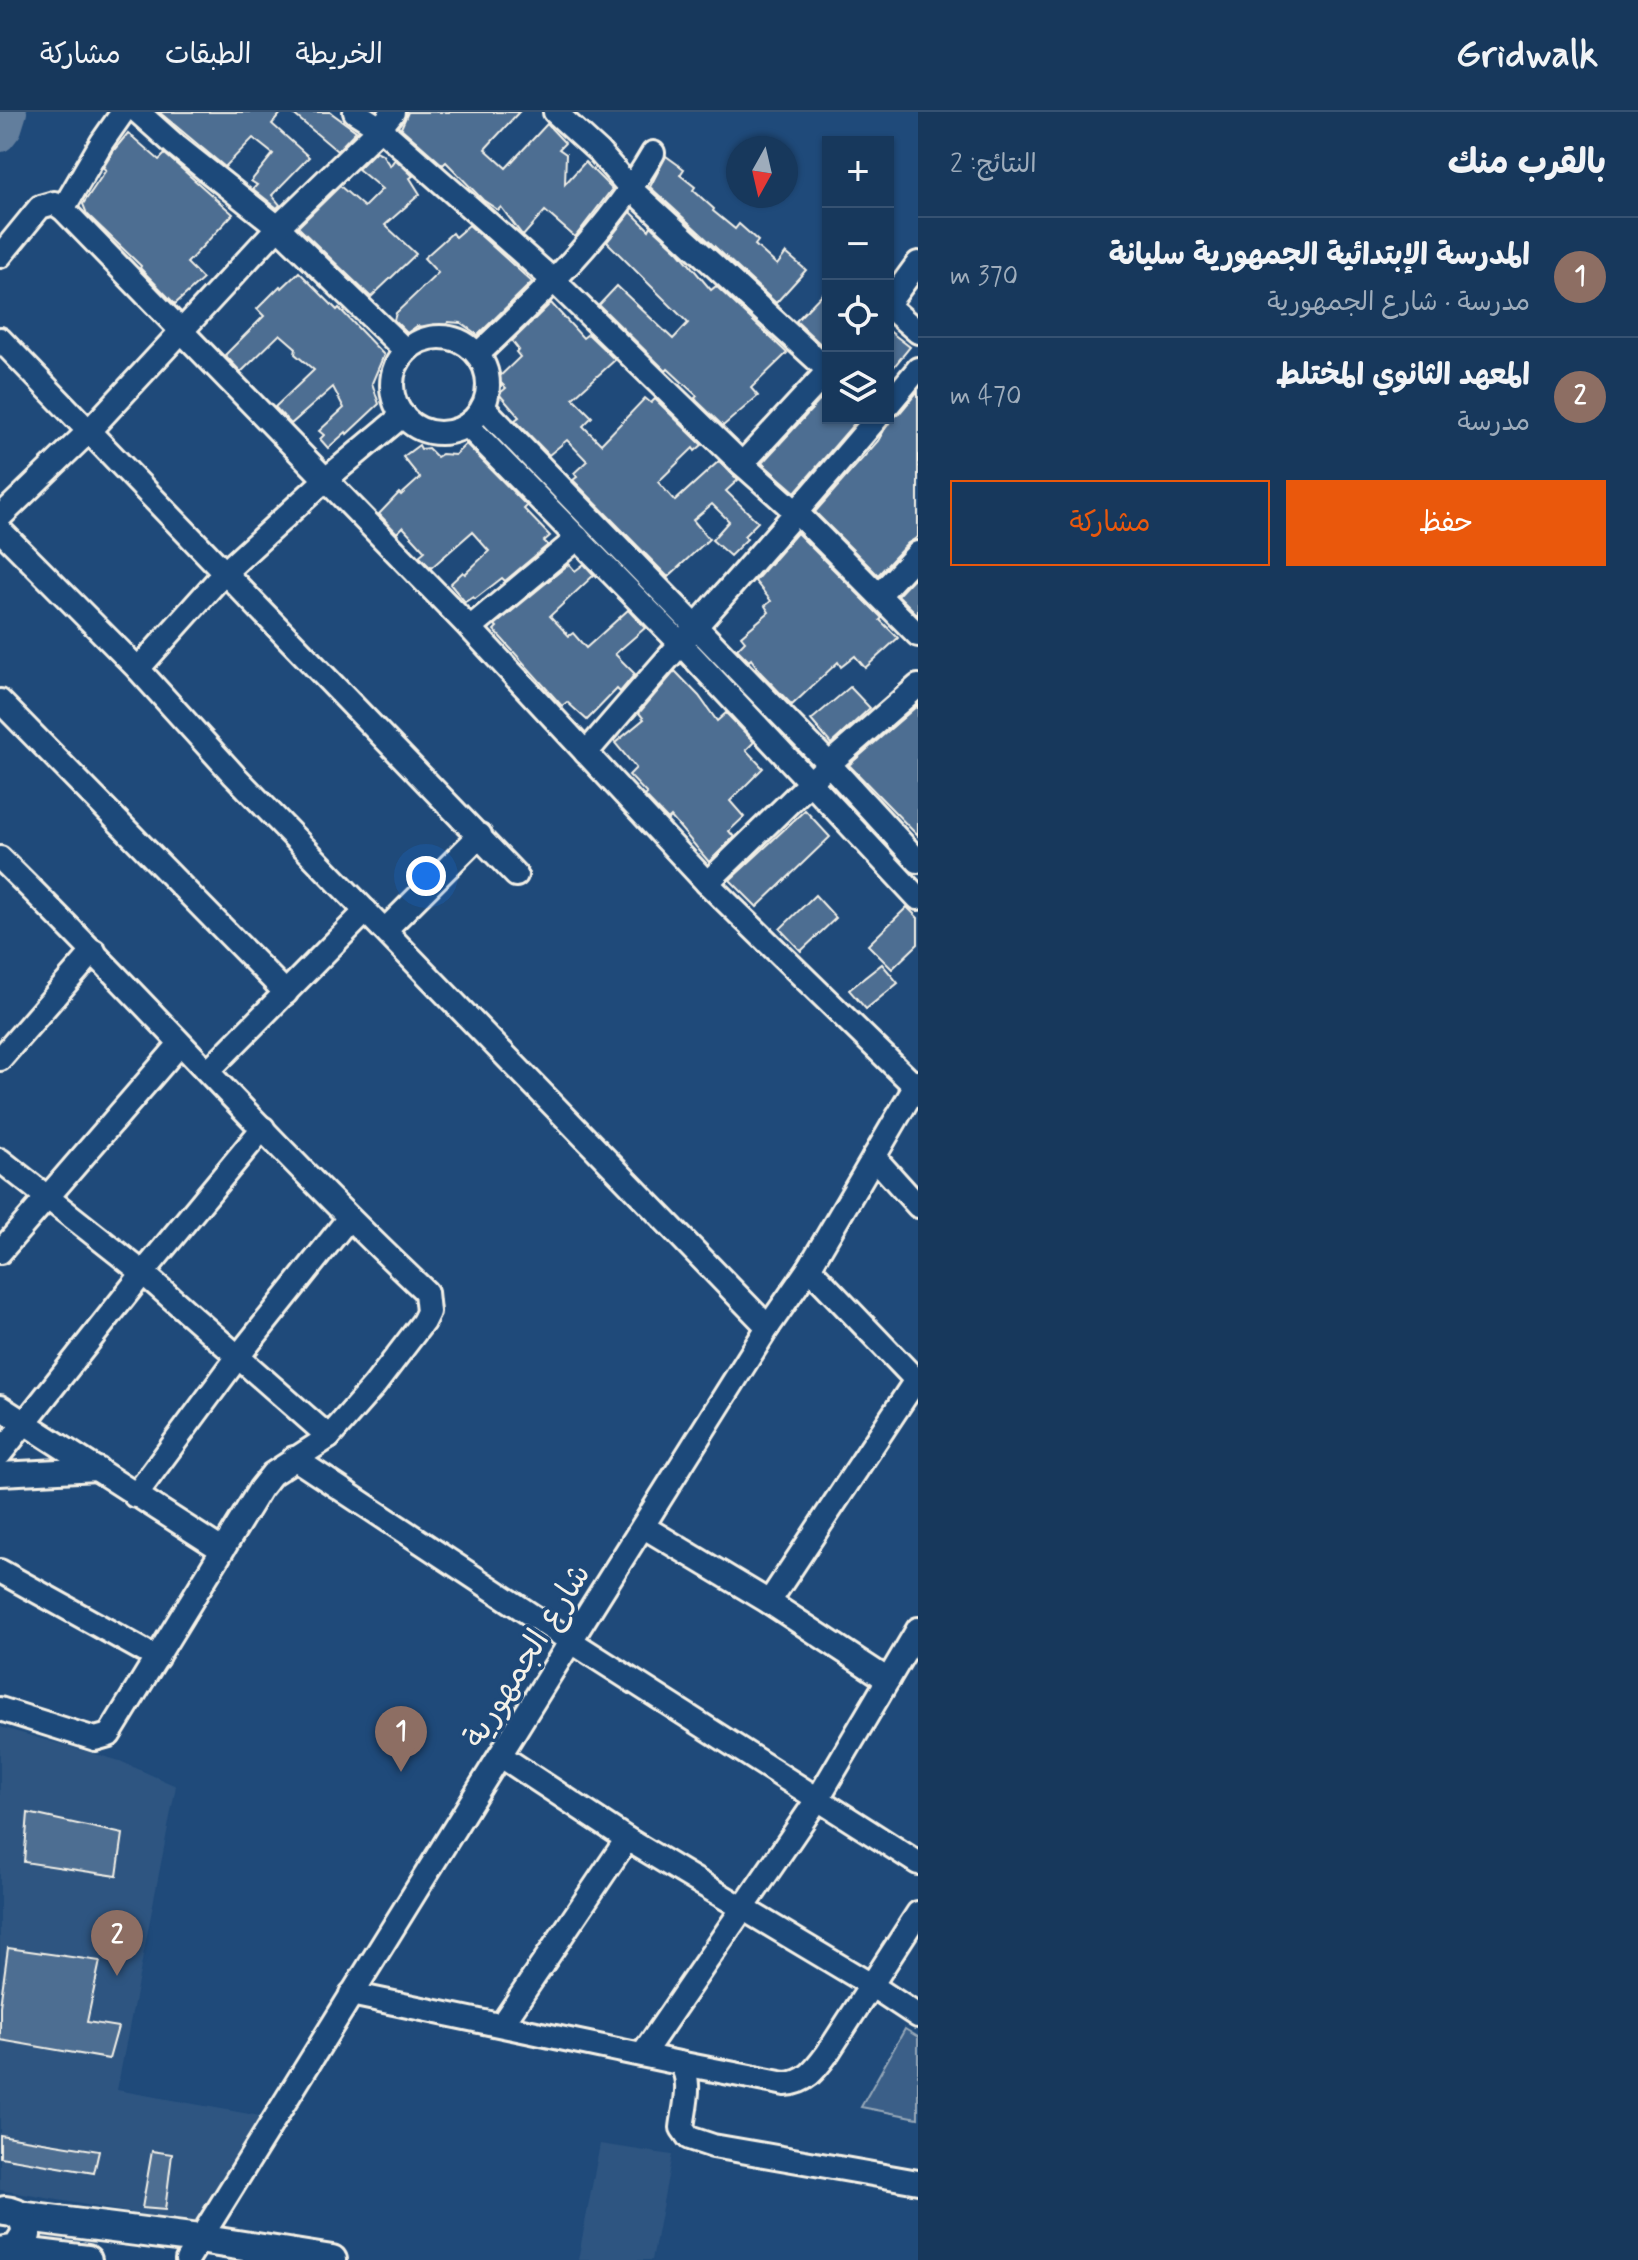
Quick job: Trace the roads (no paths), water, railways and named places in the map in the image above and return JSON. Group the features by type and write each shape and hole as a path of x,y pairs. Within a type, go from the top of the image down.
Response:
{"main road":[{"path":"6,2212 193,2250 332,2260"},
{"path":"5,2253 21,2245 26,2235 25,2225 6,2212"},
{"path":"5,2253 87,2260"}],"street":[{"path":"63,209 123,112"},
{"path":"138,112 278,227 406,351"},
{"path":"355,112 387,120 742,464 797,513 918,635"},
{"path":"555,112 599,152 632,190 822,365"},
{"path":"387,120 278,227 88,432 2,532 138,669 234,775 768,1327"},
{"path":"478,354 555,282 632,190 653,153"},
{"path":"0,256 40,207 54,203 63,209 470,628 707,883 917,1084"},
{"path":"894,297 918,263"},
{"path":"894,310 918,332"},
{"path":"445,337 463,342 478,354 487,370 489,389 483,407 467,425 454,431 436,432 418,427 403,415 394,399 392,380 398,362 406,351 426,339 445,337"},
{"path":"0,339 516,875"},
{"path":"894,398 918,369"},
{"path":"742,464 822,377"},
{"path":"483,407 688,635 811,782 918,898"},
{"path":"138,669 225,572 325,480 403,415"},
{"path":"586,753 872,424"},
{"path":"467,425 578,538 829,764 918,861"},
{"path":"470,628 578,538"},
{"path":"879,595 918,553"},
{"path":"707,883 829,764 918,686"},
{"path":"0,701 286,993"},
{"path":"385,930 480,835"},
{"path":"0,858 94,951 348,1219 426,1292 428,1312 382,1376 329,1437 294,1458 266,1481 112,1731 105,1737 95,1739 0,1709"},
{"path":"208,1071 366,911"},
{"path":"0,1059 94,951"},
{"path":"0,1252 180,1044"},
{"name":"شارع الجمهورية","path":"193,2250 768,1327 809,1268 917,1084"},
{"path":"0,1454 263,1128"},
{"path":"874,1157 918,1206"},
{"path":"0,1160 143,1273 329,1437"},
{"path":"135,1496 237,1358 348,1219"},
{"path":"769,1602 917,1381 809,1268"},
{"path":"0,1407 222,1550"},
{"path":"294,1458 572,1642 918,1863"},
{"path":"0,1474 98,1469"},
{"path":"644,1527 769,1602 888,1680"},
{"path":"0,1571 157,1658"},
{"path":"643,2054 817,1800 918,1629"},
{"path":"501,1756 627,1839 918,2016"},
{"path":"502,2024 627,1839"},
{"path":"351,1994 679,2063 795,2083 813,2073 918,1913"},
{"path":"679,2063 685,2069 687,2078 682,2128 689,2138 713,2146 918,2182"}],"waterway":[{"path":"0,137 7,128 12,112"}],"place":[{"name":"المدرسة الإبتدائية الجمهورية سليانة","path":"401,1772"},
{"name":"المعهد الثانوي المختلط","path":"117,1976"}]}
